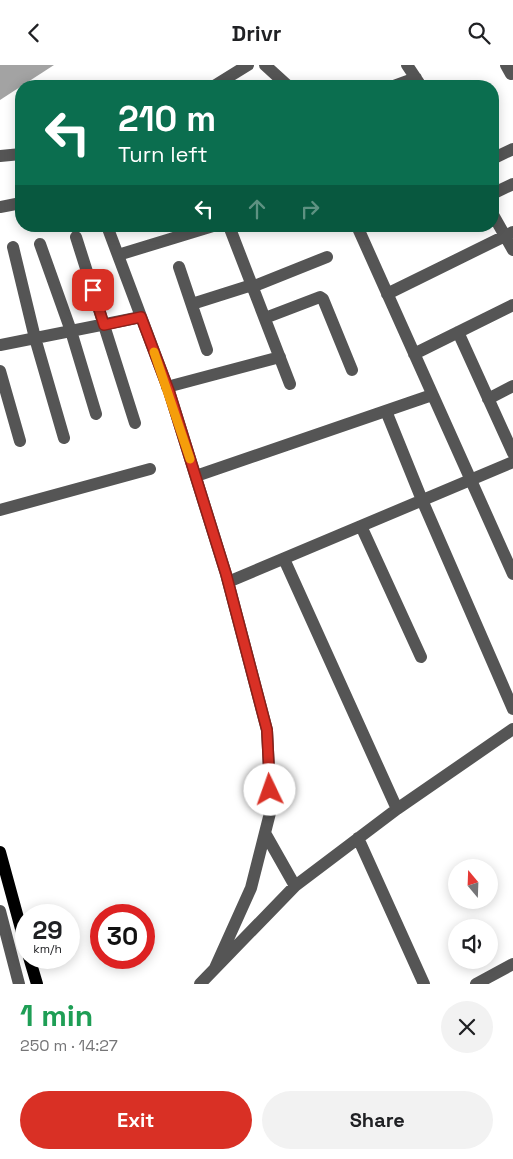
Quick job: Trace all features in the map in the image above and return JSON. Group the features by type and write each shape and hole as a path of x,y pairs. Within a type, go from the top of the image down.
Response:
{"main road":[{"path":"0,852 15,907"},
{"path":"33,969 37,984"}],"street":[{"path":"224,80 248,65"},
{"path":"265,65 281,80"},
{"path":"407,65 417,80"},
{"path":"499,156 513,149"},
{"path":"0,157 15,155"},
{"path":"499,191 513,184"},
{"path":"0,207 15,204"},
{"path":"499,222 509,234 513,250"},
{"path":"109,232 167,387 196,476 228,582 267,730 271,809 251,888 215,969"},
{"path":"118,255 193,232"},
{"path":"231,232 290,384"},
{"path":"360,232 513,574"},
{"path":"387,293 509,234"},
{"path":"76,237 135,423"},
{"path":"40,243 71,331 96,414"},
{"path":"13,247 35,338 64,438"},
{"path":"192,304 252,286 327,257"},
{"path":"179,267 207,350"},
{"path":"265,318 320,297 323,299 352,370"},
{"path":"414,354 513,305"},
{"path":"0,345 141,317"},
{"path":"458,332 513,453"},
{"path":"167,387 280,357"},
{"path":"0,371 20,441"},
{"path":"488,399 513,386"},
{"path":"196,476 432,395"},
{"path":"386,411 422,500 513,709"},
{"path":"228,582 513,462"},
{"path":"0,510 150,469"},
{"path":"361,526 421,657"},
{"path":"284,559 397,809"},
{"path":"200,984 294,886 397,809 513,729"},
{"path":"265,833 294,886"},
{"path":"358,838 424,984"},
{"path":"0,911 19,984"},
{"path":"476,984 513,964"}],"shaded area":[{"path":"0,65 54,65 31,80 15,80 15,90 0,100"}],"slow traffic":[{"path":"154,352 169,391 190,459"}],"route":[{"path":"93,290 104,325 141,317 169,391 226,574 267,730 270,790"}]}
